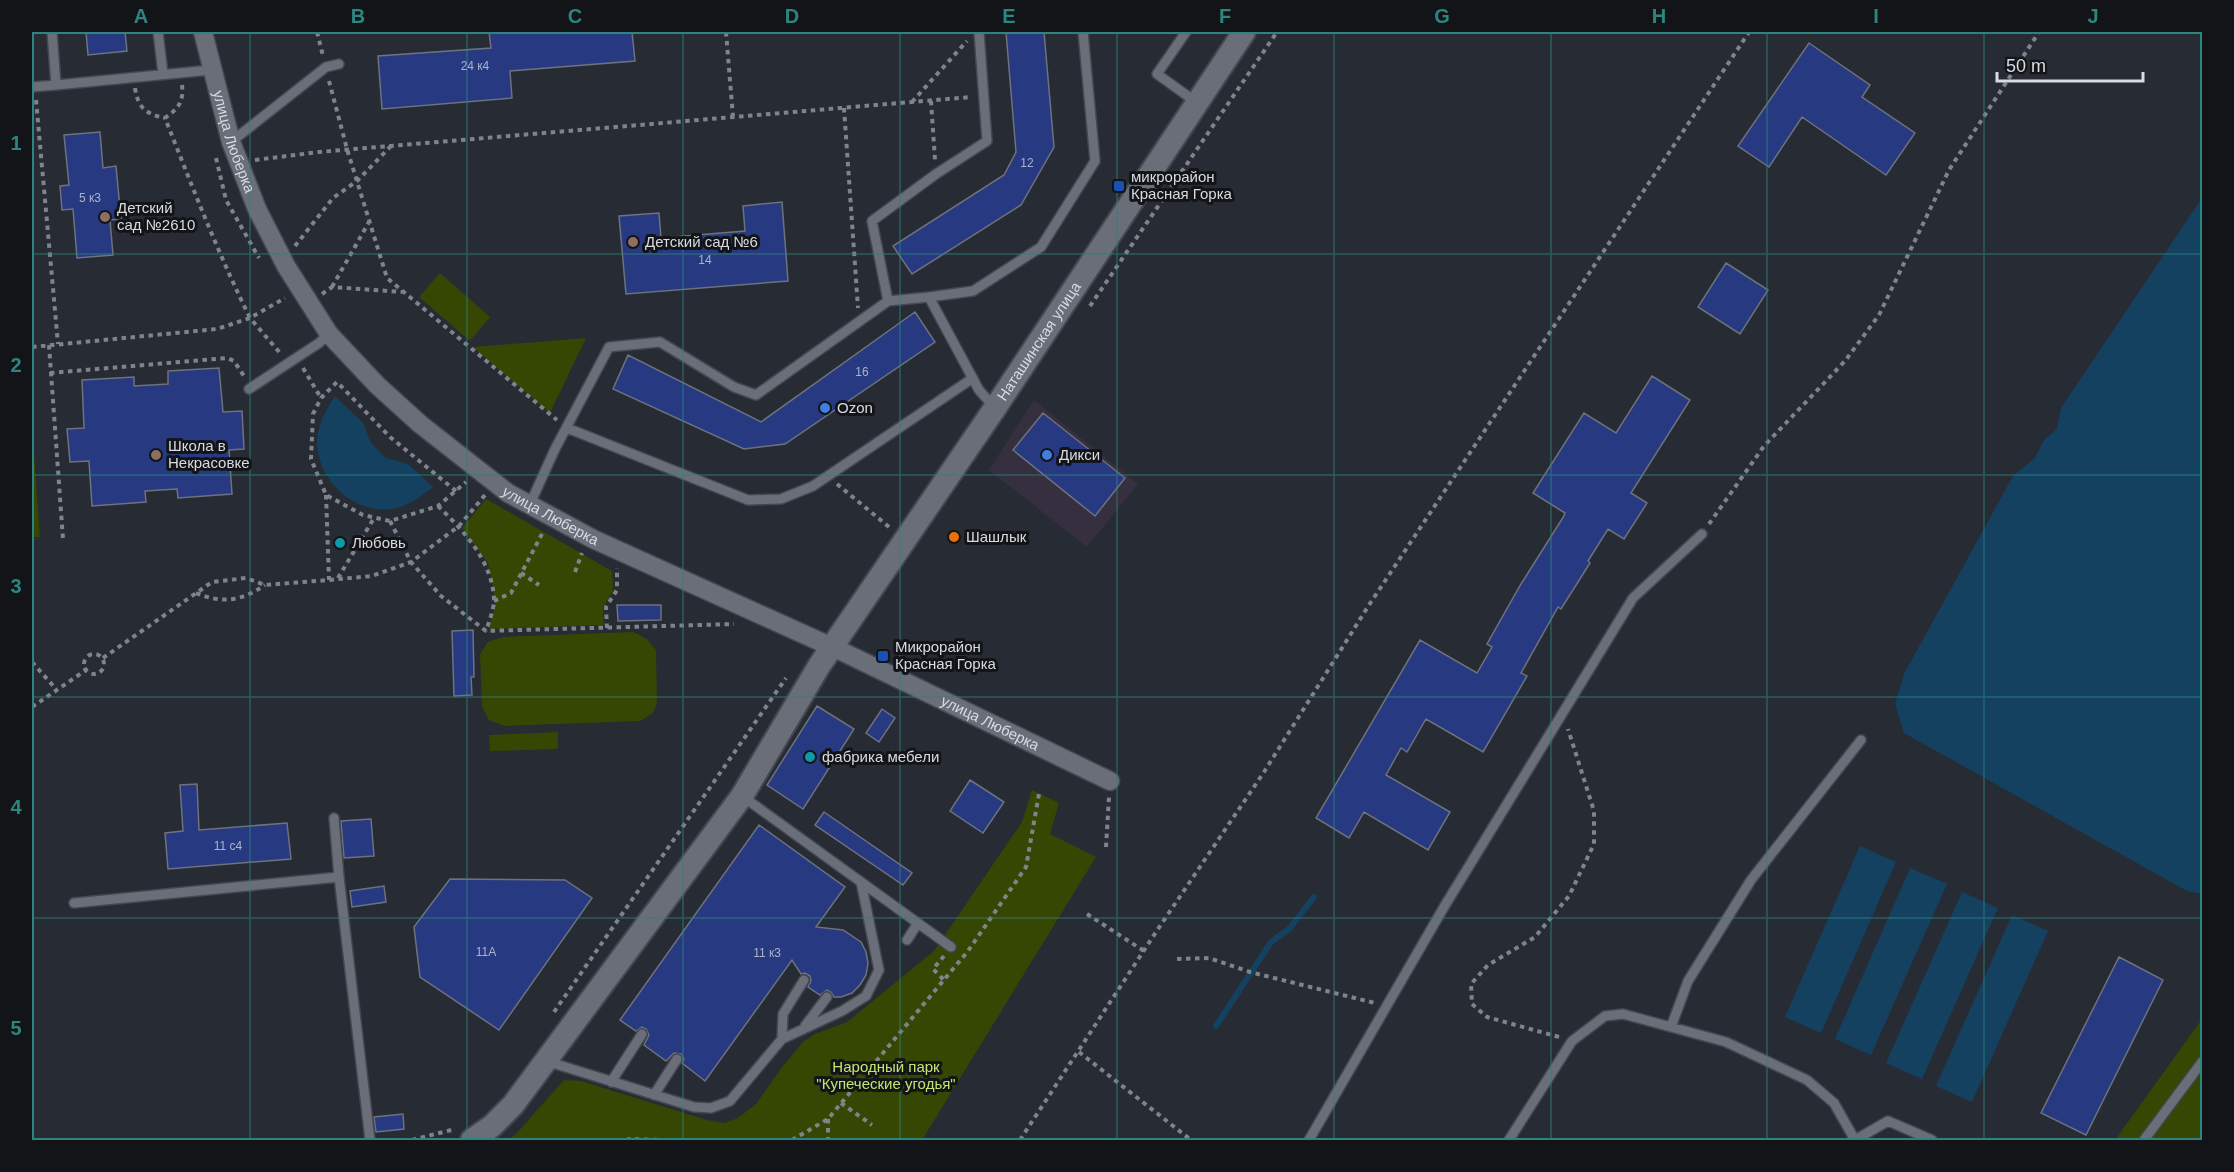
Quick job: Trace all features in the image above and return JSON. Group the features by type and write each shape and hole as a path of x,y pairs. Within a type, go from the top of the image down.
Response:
{"street":[{"name":"улица Люберка","path":"203,32 231,142 256,209 283,261 305,296 324,339 420,424 508,493 593,538 832,647 1110,781"},
{"name":"Наташинская улица","path":"464,1135 492,1126 513,1105 742,796 832,647 995,408 1244,32"}],"lane":[{"path":"52,32 56,85"},
{"path":"158,32 163,74"},
{"path":"888,301 872,221 936,174 987,141 979,32"},
{"path":"530,504 609,347 660,342 734,387 756,395 888,301 973,291 1041,247 1095,161 1083,32"},
{"path":"1186,32 1157,74 1197,103"},
{"path":"231,142 326,67 339,64"},
{"path":"33,87 211,70"},
{"path":"929,297 979,390 995,408"},
{"path":"249,389 324,339"},
{"path":"567,428 748,500 781,499 813,486 973,378"},
{"path":"1310,1140 1444,907 1633,598 1702,534"},
{"path":"1671,1027 1688,981 1751,880 1861,740"},
{"path":"742,796 951,947"},
{"path":"334,818 370,1140"},
{"path":"74,903 339,877"},
{"path":"545,1061 694,1107 711,1108 730,1101 782,1039 842,1011 866,996 879,970 861,882"},
{"path":"907,940 918,923"},
{"path":"782,1039 783,1014 804,980"},
{"path":"804,1029 827,997"},
{"path":"1509,1140 1572,1041 1605,1016 1623,1014 1726,1042 1807,1080 1834,1103 1855,1140 1888,1120 1932,1140"},
{"path":"611,1082 642,1034"},
{"path":"654,1095 676,1059"},
{"path":"2145,1140 2202,1062"}],"path":[{"path":"317,32 347,149 387,278 567,428"},
{"path":"726,32 734,117"},
{"path":"1020,1140 1749,32"},
{"path":"1702,534 1764,446 1845,361 1879,315 1949,170 2039,32"},
{"path":"912,102 968,40"},
{"path":"134,77 137,99 143,110 153,116 165,118 176,110 184,98 181,72"},
{"path":"33,87 58,344"},
{"path":"239,163 347,149 984,96"},
{"path":"931,101 936,174"},
{"path":"844,108 859,322"},
{"path":"165,118 209,229 250,318 288,363"},
{"path":"283,261 333,198 357,181 391,146"},
{"path":"215,155 226,200 260,260"},
{"path":"332,287 369,221"},
{"path":"32,347 217,329 250,318 283,300 332,287 403,292"},
{"path":"277,290 290,308"},
{"path":"321,398 303,369 326,351 324,339"},
{"path":"49,345 63,539"},
{"path":"50,373 227,358 234,361 240,368 249,389"},
{"path":"329,580 326,495 311,459 314,414 321,398 337,382 390,437 456,491"},
{"path":"326,495 363,515 390,521 438,506 466,482 458,476"},
{"path":"827,476 889,527"},
{"path":"476,489 495,501"},
{"path":"103,658 212,582 246,578 265,585 372,576 411,562 459,526 485,495"},
{"path":"438,506 459,526 486,565 494,601 486,631"},
{"path":"338,579 374,518"},
{"path":"390,521 411,562 441,596 486,631 744,624 733,619"},
{"path":"534,525 553,536"},
{"path":"494,601 511,593 543,531"},
{"path":"573,546 591,555"},
{"path":"576,572 583,552"},
{"path":"608,563 628,572"},
{"path":"607,628 606,607 617,590 617,567"},
{"path":"521,573 539,585"},
{"path":"196,593 213,600 246,597 265,585"},
{"path":"95,654 103,658 104,665 99,673 92,674 86,670 84,661 88,655 95,654"},
{"path":"32,662 56,689"},
{"path":"32,707 86,670"},
{"path":"553,1013 787,676"},
{"path":"1563,714 1594,811 1594,844 1569,896 1534,937 1488,965 1471,984 1472,1004 1487,1017 1572,1041"},
{"path":"1106,847 1110,781"},
{"path":"792,1140 828,1119 968,951 1026,867 1039,794"},
{"path":"1087,914 1144,951"},
{"path":"1177,959 1209,958 1250,972 1388,1006"},
{"path":"1079,1052 1191,1140"},
{"path":"841,1103 872,1125"},
{"path":"828,1119 828,1140"},
{"path":"412,1140 464,1135"},
{"path":"626,1140 665,1140"}],"shaded area":[{"path":"1034,400 1138,484 1087,547 989,470"}],"green space":[{"path":"440,273 490,317 470,341 419,297"},
{"path":"586,338 550,413 473,347"},
{"path":"32,427 40,537 32,537"},
{"path":"486,499 612,571 613,591 603,607 604,625 489,629 496,602 488,563 462,528"},
{"path":"633,632 647,639 656,650 657,704 652,714 640,721 504,726 489,720 482,707 480,654 488,642 503,637"},
{"path":"558,732 558,749 490,751 489,735"},
{"name":"Народный парк \"Купеческие угодья\"","path":"1032,790 1059,803 1050,834 1096,857 922,1140 506,1140 515,1135 564,1080 581,1081 707,1120 724,1123 738,1118 756,1104 803,1042 815,1034 847,1022 934,951 1022,822"},
{"path":"2202,1019 2202,1140 2115,1140"}],"water":[{"path":"2202,198 2202,894 2187,891 1904,733 1895,704 1904,674 2013,476 2035,458 2044,440 2057,429 2061,408"},
{"path":"335,396 363,423 371,443 386,458 408,464 433,487 409,504 392,509 364,506 341,492 324,470 317,443 320,424"},
{"path":"1860,846 1896,862 1821,1033 1785,1017"},
{"path":"1910,868 1947,884 1871,1055 1835,1039"},
{"path":"1962,892 1998,908 1922,1079 1886,1063"},
{"path":"2012,915 2048,931 1972,1102 1936,1086"}],"building":[{"path":"86,32 125,32 127,51 88,55"},
{"path":"489,32 632,32 635,61 510,71 512,98 382,109 378,56 491,48"},
{"path":"1006,32 1044,32 1054,147 1021,205 912,274 893,246 1004,175 1016,152"},
{"path":"1809,43 1870,85 1862,97 1915,133 1886,175 1802,117 1769,167 1738,146"},
{"path":"100,132 103,168 116,166 121,219 110,220 113,255 77,258 73,209 62,210 60,186 69,185 64,135"},
{"path":"782,202 788,281 626,294 619,216 659,213 661,238 745,231 743,206"},
{"path":"1726,263 1768,290 1740,334 1698,307"},
{"path":"915,312 935,342 785,444 744,449 613,389 628,355 761,422"},
{"path":"219,368 223,412 242,411 244,449 229,450 232,494 178,498 177,489 145,491 146,502 92,506 89,461 70,462 67,429 84,428 82,380 134,377 134,386 168,384 168,371"},
{"path":"1652,376 1690,400 1631,493 1647,503 1624,539 1608,529 1561,609 1558,607 1521,673 1527,676 1483,752 1426,719 1407,752 1401,748 1386,775 1450,812 1428,850 1364,812 1349,838 1316,818 1420,640 1477,673 1492,647 1487,644 1565,513 1533,493 1584,413 1616,433"},
{"path":"1043,413 1125,478 1095,516 1013,450"},
{"path":"617,605 661,605 661,620 618,621"},
{"path":"473,630 472,695 454,696 452,631"},
{"name":"фабрика мебели","path":"817,706 854,729 803,809 767,785"},
{"path":"882,709 895,718 879,742 866,733"},
{"path":"970,780 1004,802 983,833 950,811"},
{"path":"197,784 199,830 287,823 291,859 168,869 165,833 183,831 180,785"},
{"path":"824,812 912,873 903,885 815,825"},
{"path":"371,819 374,856 344,858 341,821"},
{"path":"759,825 845,887 816,927 843,930 861,942 868,963 866,975 852,993 834,997 827,990 820,995 808,987 811,981 810,976 805,973 801,974 792,960 705,1081 682,1063 684,1059 681,1054 674,1053 666,1061 644,1045 649,1035 646,1029 642,1027 636,1031 620,1020"},
{"path":"450,879 565,880 592,898 499,1030 420,977 414,927"},
{"path":"384,886 386,902 352,907 350,891"},
{"path":"2119,957 2163,980 2086,1135 2041,1113"},
{"path":"403,1114 404,1129 376,1132 374,1117"}],"waterway":[{"path":"1216,1026 1271,942 1289,929 1314,897"}],"place":[{"name":"микрорайон Красная Горка","path":"1119,186"},
{"name":"Детский сад №2610","path":"105,217"},
{"name":"Детский сад №6","path":"633,242"},
{"name":"Ozon","path":"825,408"},
{"name":"Школа в Некрасовке","path":"156,455"},
{"name":"Дикси","path":"1047,455"},
{"name":"Шашлык","path":"954,537"},
{"name":"Любовь","path":"340,543"},
{"name":"Микрорайон Красная Горка","path":"883,656"},
{"name":"фабрика мебели","path":"810,757"}]}
